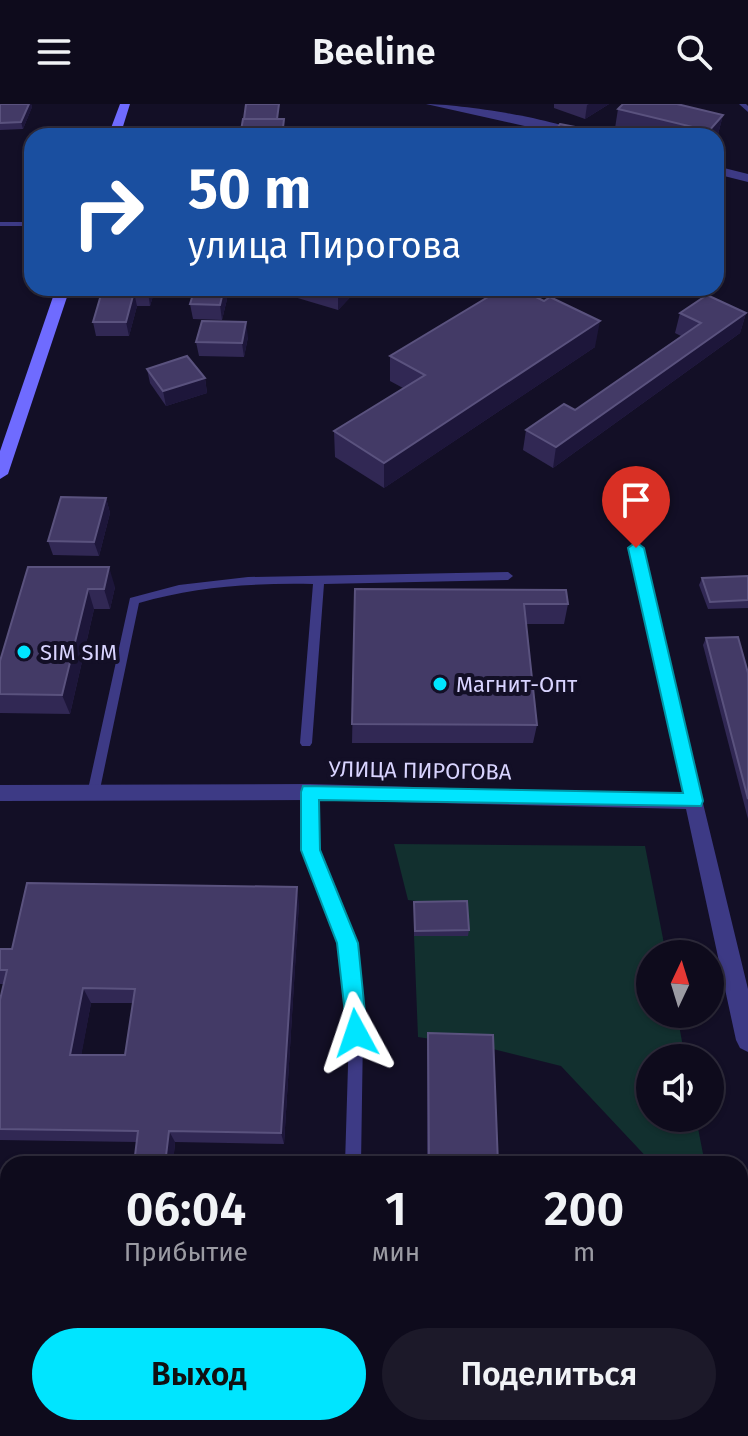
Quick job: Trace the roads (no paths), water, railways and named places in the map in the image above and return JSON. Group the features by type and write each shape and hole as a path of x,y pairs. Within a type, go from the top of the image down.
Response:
{"main road":[{"path":"117,128 125,104"},
{"path":"0,474 60,296"}],"street":[{"path":"431,104 551,128"},
{"path":"724,172 748,178"},
{"name":"УЛИЦА ПИРОГОВА","path":"0,793 310,792 694,801"},
{"path":"694,801 748,1040"}],"lane":[{"path":"742,104 748,110"},
{"path":"0,224 24,224"},
{"path":"636,548 694,801"},
{"path":"93,794 134,601 173,588 266,579 508,576"},
{"path":"306,743 319,580"},
{"path":"310,792 311,850 348,943 356,1033 353,1156"}],"place":[{"name":"SIM SIM","path":"24,652"},
{"name":"Магнит-Опт","path":"440,684"}]}
